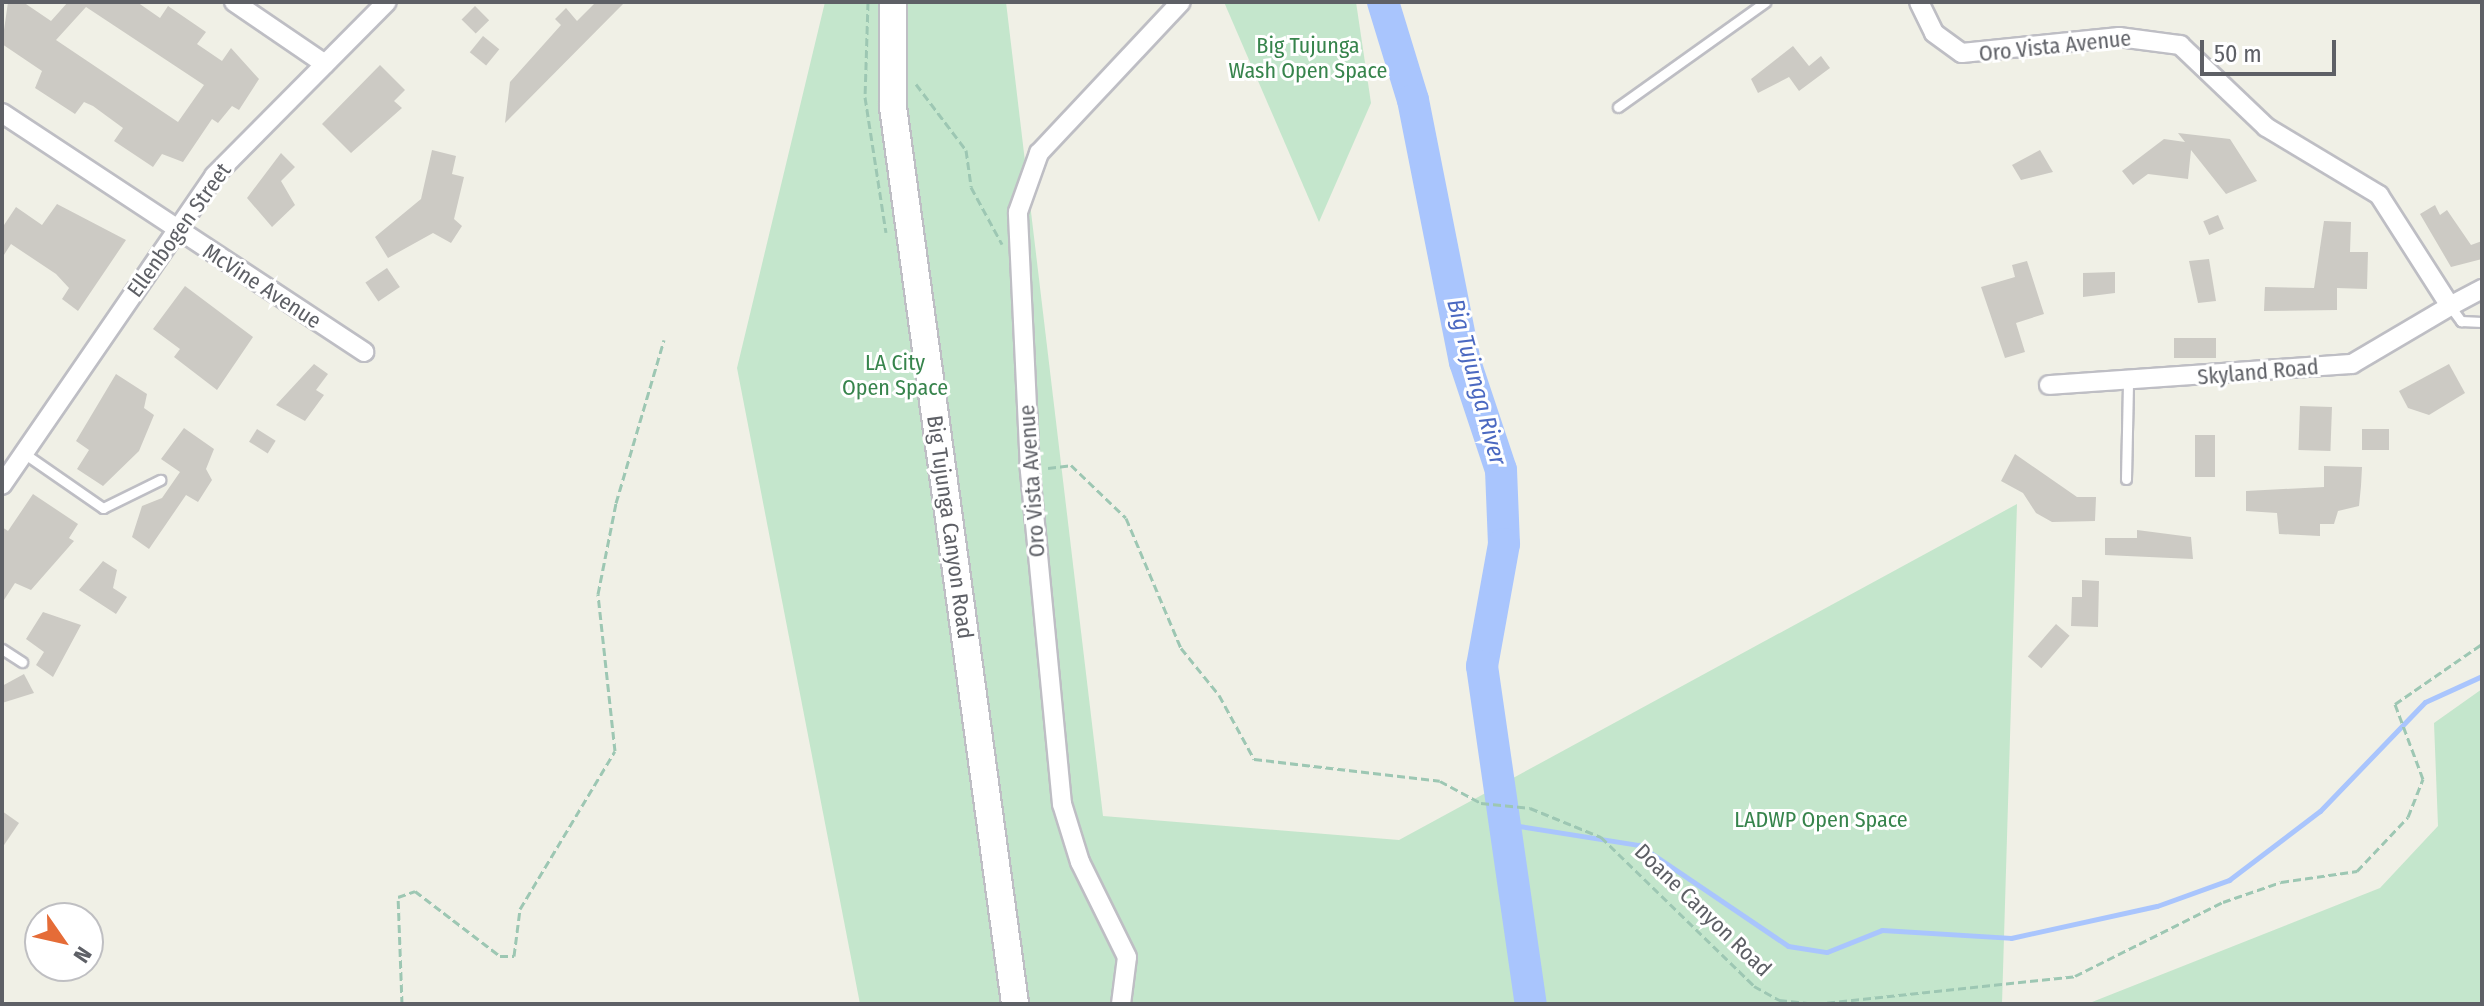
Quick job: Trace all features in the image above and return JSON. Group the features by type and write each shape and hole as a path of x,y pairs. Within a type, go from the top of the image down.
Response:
{"street":[{"path":"234,2 325,64"},
{"name":"Ellenbogen Street","path":"2,485 14,461 222,167 387,2"},
{"name":"Big Tujunga Canyon Road","path":"893,2 892,53 1015,1004"},
{"name":"Oro Vista Avenue","path":"1121,1004 1127,957 1080,862 1062,804 1030,470 1018,212 1039,153 1181,2"},
{"name":"Oro Vista Avenue","path":"1919,2 1934,33 1962,53 2119,37 2159,38 2196,54 2266,127 2379,195 2450,306"},
{"name":"McVine Avenue","path":"2,113 364,352"},
{"path":"2450,306 2482,289"},
{"name":"Skyland Road","path":"2049,385 2128,383 2352,364 2450,306"}],"lane":[{"path":"1618,107 1765,2"},
{"path":"2450,306 2461,321 2482,322"},
{"path":"2126,479 2128,383"},
{"path":"14,461 103,508 160,480"},
{"path":"2,649 22,662"}],"path":[{"path":"892,53 966,150 984,213 1000,243 1020,257"},
{"path":"402,1004 398,897 415,891 500,956 514,956 520,909 615,751 598,594 616,503 664,340"},
{"name":"Doane Canyon Road","path":"1030,470 1071,465 1126,518 1181,648 1219,695 1254,759 1440,781 1481,803 1530,808 1601,837 1754,986 1779,1000 1815,1004 2075,976 2223,902 2281,882 2357,871 2408,817 2423,779 2395,704 2482,644"}],"green space":[{"name":"LA City Open Space","path":"825,2 1006,2 1103,816 1399,840 2017,504 2002,1004 860,1004 737,368"},
{"name":"Big Tujunga Wash Open Space","path":"1224,2 1356,2 1371,103 1319,222"},
{"path":"2482,689 2482,1004 2087,1004 2380,888 2438,826 2434,723"}],"building":[{"path":"8,2 23,2 51,21 68,2 137,2 160,18 168,6 206,32 197,44 222,61 231,48 259,79 239,110 232,106 218,123 212,119 183,162 162,154 153,167 114,141 123,128 93,106 84,102 75,114 35,88 42,71 2,44","holes":["86,7 204,85 178,122 56,40"]},
{"path":"596,2 625,2 505,123 510,82 561,25 555,19 566,8 577,21"},
{"path":"475,6 489,20 476,34 462,19"},
{"path":"483,36 499,49 486,66 470,52"},
{"path":"1793,46 1809,66 1821,56 1830,68 1799,91 1789,77 1758,93 1751,79"},
{"path":"380,65 405,90 394,101 402,108 351,153 322,124"},
{"path":"2178,133 2230,139 2257,181 2226,194 2191,150 2188,179 2148,174 2133,185 2122,171 2164,139 2185,142"},
{"path":"432,150 456,156 452,174 464,177 454,219 462,226 451,243 433,233 388,258 375,237 421,199"},
{"path":"2040,150 2053,172 2021,180 2012,165"},
{"path":"281,153 295,167 281,181 295,205 272,227 247,198"},
{"path":"57,204 126,240 78,311 62,299 69,288 56,274 11,244 2,258 2,228 16,207 42,225"},
{"path":"2435,205 2440,215 2447,210 2471,245 2482,241 2482,259 2451,267 2420,214"},
{"path":"2218,215 2224,229 2209,235 2203,221"},
{"path":"2324,221 2351,222 2350,252 2368,252 2367,289 2337,288 2337,310 2264,311 2265,287 2314,288"},
{"path":"2209,259 2216,301 2198,303 2189,261"},
{"path":"2027,261 2044,314 2016,323 2025,352 2005,358 1981,287 2015,277 2012,265"},
{"path":"387,268 400,287 378,302 365,283"},
{"path":"2115,272 2115,293 2083,297 2083,273"},
{"path":"185,286 253,337 217,390 174,357 180,349 153,329"},
{"path":"2174,338 2216,338 2216,358 2174,358"},
{"path":"314,364 328,374 316,390 324,395 305,421 276,405"},
{"path":"2449,364 2465,393 2429,415 2408,408 2399,391"},
{"path":"116,374 147,394 144,408 154,415 139,451 103,486 77,469 89,450 76,441"},
{"path":"2300,406 2332,407 2330,451 2298,450"},
{"path":"184,428 214,449 206,469 212,480 198,502 186,495 149,549 132,537 142,506 162,498 180,472 161,459"},
{"path":"257,429 276,441 268,453 249,442"},
{"path":"2362,429 2389,429 2389,450 2362,450"},
{"path":"2195,435 2215,435 2215,477 2195,477"},
{"path":"2015,454 2077,497 2096,497 2095,521 2052,522 2036,513 2023,493 2001,481"},
{"path":"2324,466 2362,467 2361,486 2359,506 2338,511 2334,524 2320,524 2320,536 2279,534 2277,513 2246,511 2246,491 2324,487"},
{"path":"33,494 78,524 69,538 74,541 31,590 15,583 2,603 2,527 8,531"},
{"path":"2137,530 2191,537 2193,559 2105,555 2105,538 2137,538"},
{"path":"103,561 117,570 113,588 127,597 116,614 79,590"},
{"path":"2082,580 2099,581 2098,627 2071,626 2072,597 2082,597"},
{"path":"43,612 81,625 53,677 36,665 44,652 26,639"},
{"path":"2056,624 2070,636 2041,668 2028,656"},
{"path":"24,674 34,693 2,703 2,686"},
{"path":"2,811 19,823 2,848"}],"waterway":[{"name":"Big Tujunga River","path":"1383,2 1413,100 1465,362 1501,470 1504,544 1482,666 1531,1004"},
{"path":"1506,824 1639,845 1788,946 1827,952 1882,930 2011,938 2157,906 2229,880 2320,811 2425,702 2482,676"}],"park label":[{"name":"LADWP Open Space","path":"1821,820"}]}
